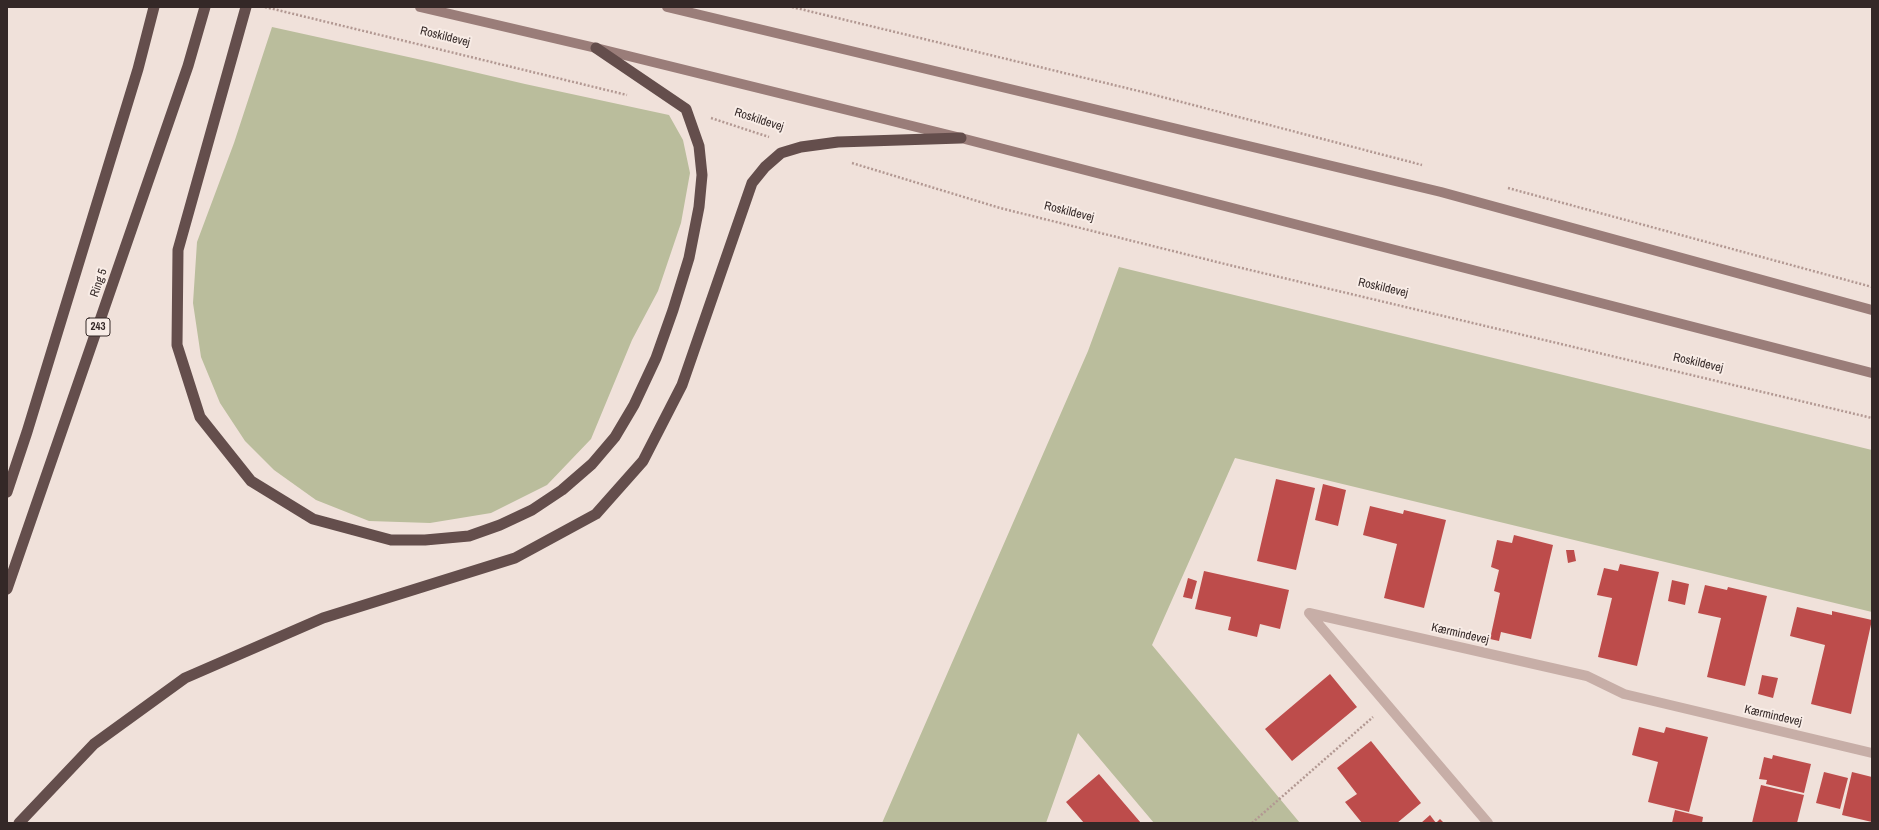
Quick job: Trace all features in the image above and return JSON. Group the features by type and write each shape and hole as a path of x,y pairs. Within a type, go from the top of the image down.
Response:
{"highway":[{"path":"7,492 27,432 106,175 138,69 154,7"},
{"name":"Ring 5","path":"7,589 188,66 205,7"},
{"path":"246,7 178,250 176,345 200,417 251,481 313,519 390,540 425,540 468,536 500,525 532,510 562,490 592,464 615,437 634,405 656,358 689,258 699,207 702,175 699,146 686,109 596,48"},
{"path":"19,823 94,744 185,678 323,618 514,558 596,514 643,461 682,385 752,183 765,167 781,153 801,147 838,142 961,138"}],"main road":[{"name":"Roskildevej","path":"420,7 596,48 961,138 1872,373"},
{"path":"668,7 1440,192 1872,310"}],"street":[{"name":"Kærmindevej","path":"1488,823 1309,613 1587,676 1624,694 1872,753"}],"path":[{"name":"Roskildevej","path":"265,7 633,96"},
{"path":"792,7 1151,94 1427,166"},
{"name":"Roskildevej","path":"686,109 801,147"},
{"name":"Roskildevej","path":"845,161 1000,208 1229,265 1872,418"},
{"path":"1503,187 1872,287"},
{"path":"1252,823 1387,705"}],"green space":[{"path":"272,27 669,115 683,140 690,173 681,223 658,291 632,340 591,439 547,485 491,513 430,523 369,521 316,500 274,470 245,441 220,403 201,357 193,303 197,242 234,143"},
{"path":"1119,267 1872,450 1872,612 1235,458 1152,645 1300,823 1154,823 1078,733 1046,823 882,823 1088,351"}],"building":[{"path":"1276,479 1315,488 1296,570 1257,561"},
{"path":"1323,484 1346,490 1338,526 1315,520"},
{"path":"1370,506 1403,514 1404,510 1446,520 1424,608 1384,598 1397,544 1363,535"},
{"path":"1514,535 1553,545 1531,639 1501,632 1499,641 1490,639 1500,593 1494,591 1499,570 1491,567 1497,540 1512,543"},
{"path":"1566,550 1574,550 1576,561 1568,563"},
{"path":"1620,564 1659,572 1637,666 1598,657 1612,598 1597,595 1604,568 1618,571"},
{"path":"1204,571 1289,590 1280,629 1260,624 1257,637 1228,630 1231,617 1195,609"},
{"path":"1188,578 1197,581 1192,599 1183,597"},
{"path":"1672,580 1689,584 1685,605 1668,601"},
{"path":"1705,585 1727,590 1728,587 1767,596 1745,686 1707,677 1721,618 1698,613"},
{"path":"1797,607 1832,615 1832,611 1872,620 1851,714 1811,704 1825,645 1790,636"},
{"path":"1330,674 1357,707 1292,761 1265,729"},
{"path":"1762,675 1778,678 1773,698 1758,694"},
{"path":"1639,727 1664,733 1666,727 1708,737 1689,812 1648,802 1658,762 1632,755"},
{"path":"1371,741 1421,803 1397,823 1362,823 1345,802 1357,794 1337,768"},
{"path":"1773,755 1811,764 1804,793 1766,784 1767,780 1759,779 1764,757 1772,759"},
{"path":"1824,772 1848,778 1840,809 1816,803"},
{"path":"1852,772 1872,777 1872,822 1842,815"},
{"path":"1099,774 1141,823 1084,823 1066,802"},
{"path":"1761,785 1804,795 1797,823 1752,823"},
{"path":"1675,810 1703,817 1702,823 1672,823"},
{"path":"1430,815 1436,823 1421,823"},
{"path":"1440,819 1444,823 1436,823"}]}
